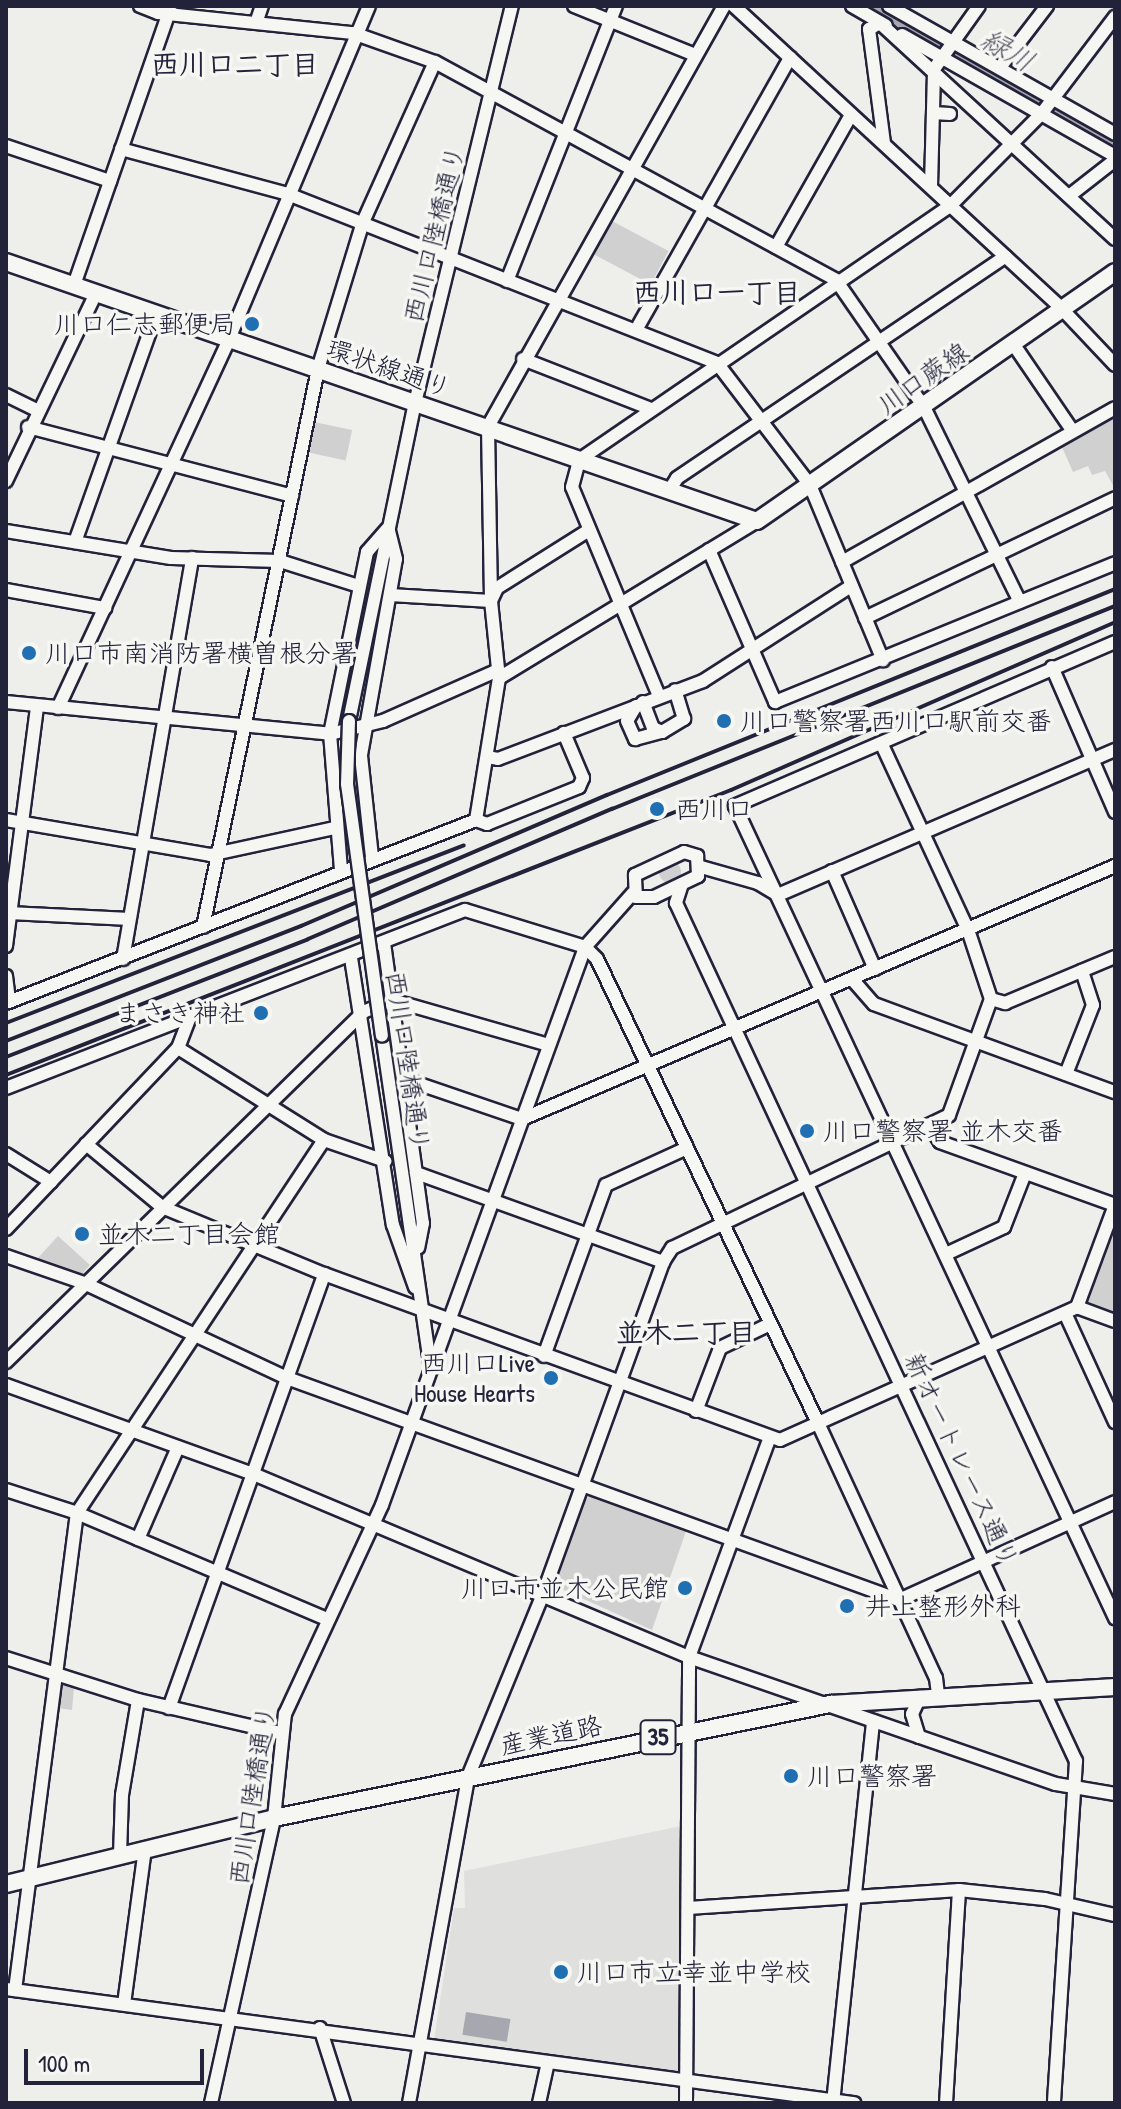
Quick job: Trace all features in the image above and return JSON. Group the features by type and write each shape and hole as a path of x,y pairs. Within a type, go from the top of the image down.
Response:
{"main road":[{"name":"環状線通り","path":"6,262 757,521"},
{"name":"川口蕨線","path":"757,521 1115,272"},
{"name":"産業道路","path":"6,1884 274,1818 691,1730 830,1704 931,1694 1115,1687"}],"street":[{"path":"140,6 353,33 435,62 836,280 924,407 1020,602"},
{"path":"256,23 262,6"},
{"path":"58,708 229,339 353,33 369,6"},
{"name":"西川口陸橋通り","path":"211,2103 274,1818 280,1733 327,1619 372,1526 431,1370 347,784 349,721 415,403 512,6"},
{"path":"574,6 695,55"},
{"path":"507,281 616,6"},
{"path":"476,820 498,674 491,601 488,427 630,168 724,6"},
{"path":"734,6 1062,309 1115,365"},
{"path":"852,6 1042,113 1115,158 1069,196"},
{"path":"889,6 908,10 953,40 1110,131 1115,116"},
{"path":"931,186 934,69 979,6"},
{"path":"1001,66 1047,6"},
{"path":"74,285 170,10"},
{"path":"659,696 572,487 579,460 649,408 836,280 949,207 1042,113 1115,17"},
{"path":"880,23 934,69 1115,239"},
{"path":"880,23 869,29 884,143"},
{"path":"636,330 790,58"},
{"path":"203,927 318,369 363,222 435,62"},
{"path":"933,113 950,114"},
{"path":"776,247 851,115"},
{"path":"6,146 110,181"},
{"path":"121,149 288,194 717,363 810,485 883,660"},
{"path":"669,491 677,478 1005,257"},
{"path":"6,481 12,448 28,427 96,293"},
{"path":"75,542 156,314"},
{"path":"1014,345 1072,430"},
{"path":"523,359 649,408"},
{"path":"6,395 37,410"},
{"path":"842,562 1115,408"},
{"path":"28,427 292,496"},
{"path":"865,618 1115,498"},
{"path":"6,702 330,734 364,726 498,674 620,605 757,521"},
{"path":"341,870 335,828 330,734 367,552 388,528"},
{"path":"372,857 362,790 364,726 396,559 388,528"},
{"path":"491,601 497,588 589,530"},
{"path":"6,531 192,558 280,561 359,586"},
{"path":"709,550 775,702 1115,563"},
{"path":"123,959 192,558"},
{"path":"487,757 498,759 696,683 851,586"},
{"path":"6,590 105,608"},
{"path":"390,595 491,601"},
{"path":"1115,642 735,806 1115,1618"},
{"path":"1052,667 1115,812"},
{"path":"641,703 627,719 632,736 641,740 684,719 675,690"},
{"path":"641,703 653,728 662,732"},
{"path":"6,946 37,706"},
{"path":"6,976 8,1003 372,857 476,820 487,824 579,787 583,778 564,733"},
{"path":"409,2103 468,1777 543,1594 663,1262 672,1248 949,1115 991,999 968,930 881,743"},
{"path":"778,895 1115,750"},
{"path":"6,820 218,855 335,828"},
{"path":"684,852 697,856 701,867 698,876 658,895 639,898 633,893 632,881 641,870 684,852"},
{"path":"405,1079 522,1119 1115,866"},
{"path":"701,867 758,883 778,895"},
{"path":"832,871 875,969"},
{"path":"658,895 678,908 682,884"},
{"path":"431,1370 585,947 633,893"},
{"name":"新オートレース通り","path":"678,908 1046,1690 1076,1761 1077,1788 1054,2103"},
{"path":"6,1088 190,1016 351,958 465,910 585,947 597,959 648,1065 936,1678 931,1694 912,1714 919,1737"},
{"path":"10,913 129,919"},
{"path":"384,943 423,1223 417,1239 418,1291"},
{"path":"991,999 1005,1003 1115,957"},
{"path":"351,958 363,1012 393,1225 406,1272 418,1291"},
{"path":"1066,1074 1093,1005 1082,971"},
{"path":"852,979 874,1004 1115,1092"},
{"path":"6,1362 363,1012 392,1000 549,1045"},
{"path":"6,1229 178,1048 190,1016"},
{"path":"178,1048 324,1140 385,1161"},
{"path":"929,1125 940,1142 1115,1205 1071,1310 1115,1422"},
{"path":"324,1140 128,1429 77,1513 31,1878 10,1989 320,2028 686,2082 854,2103"},
{"path":"86,1144 162,1207 422,1311 780,1440 1071,1310 1115,1321"},
{"path":"544,1356 606,1185 687,1148"},
{"path":"6,1154 51,1182"},
{"path":"416,1173 663,1262"},
{"path":"946,1254 1004,1227 1025,1173"},
{"path":"6,1256 84,1283 287,1378 899,1600 1115,1502"},
{"path":"169,1708 324,1274"},
{"path":"696,1411 720,1348 770,1324"},
{"path":"6,1385 251,1473 689,1657 1077,1788 1115,1794"},
{"path":"686,2103 691,1730 689,1657 770,1437"},
{"path":"138,1539 178,1447"},
{"path":"6,1490 77,1513 327,1619"},
{"path":"6,1658 138,1700 280,1733"},
{"path":"120,1855 122,1795 138,1700"},
{"path":"833,2102 852,1894 873,1721"},
{"path":"124,2004 145,1848"},
{"path":"688,1908 852,1894 959,1890 1069,1904 1115,1915"},
{"path":"946,2103 959,1890"},
{"path":"320,2028 344,2103"},
{"path":"539,2103 548,2062"}],"shaded area":[{"path":"612,221 669,251 651,285 594,255"},
{"path":"1115,413 1115,489 1105,471 1092,475 1088,466 1073,472 1061,445"},
{"path":"314,422 352,430 346,460 308,452"},
{"path":"670,861 678,864 681,872 678,880 670,883 662,880 659,872 662,864"},
{"path":"1115,1224 1115,1315 1088,1306 1086,1298"},
{"path":"58,1236 90,1265 81,1275 37,1259"},
{"path":"591,1496 686,1531 652,1630 553,1585 585,1499"},
{"path":"60,1684 74,1688 72,1710 58,1708"},
{"name":"川口市立幸並中学校","path":"681,1826 678,2073 434,2040 454,1908 465,1908 464,1871"},
{"path":"466,2012 510,2019 507,2042 462,2035"}],"waterway":[{"name":"緑川","path":"871,6 1115,145"}],"railway":[{"path":"6,1041 301,926 607,795 1115,589"},
{"path":"6,1057 308,939 612,809 1115,606"},
{"path":"6,1075 731,790 1115,622"},
{"path":"6,1023 464,845"}],"place":[{"name":"川口仁志郵便局","path":"252,324"},
{"name":"川口市南消防署横曽根分署","path":"29,653"},
{"name":"川口警察署西川口駅前交番","path":"724,721"},
{"name":"西川口","path":"657,809"},
{"name":"まさき神社","path":"261,1013"},
{"name":"川口警察署 並木交番","path":"807,1131"},
{"name":"並木二丁目会館","path":"82,1234"},
{"name":"西川口Live House Hearts","path":"551,1378"},
{"name":"川口市並木公民館","path":"685,1588"},
{"name":"井上整形外科","path":"847,1606"},
{"name":"川口警察署","path":"791,1776"},
{"name":"川口市立幸並中学校","path":"561,1972"}],"district":[{"name":"西川口二丁目","path":"235,64"},
{"name":"西川口一丁目","path":"717,292"},
{"name":"並木二丁目","path":"686,1332"}]}
